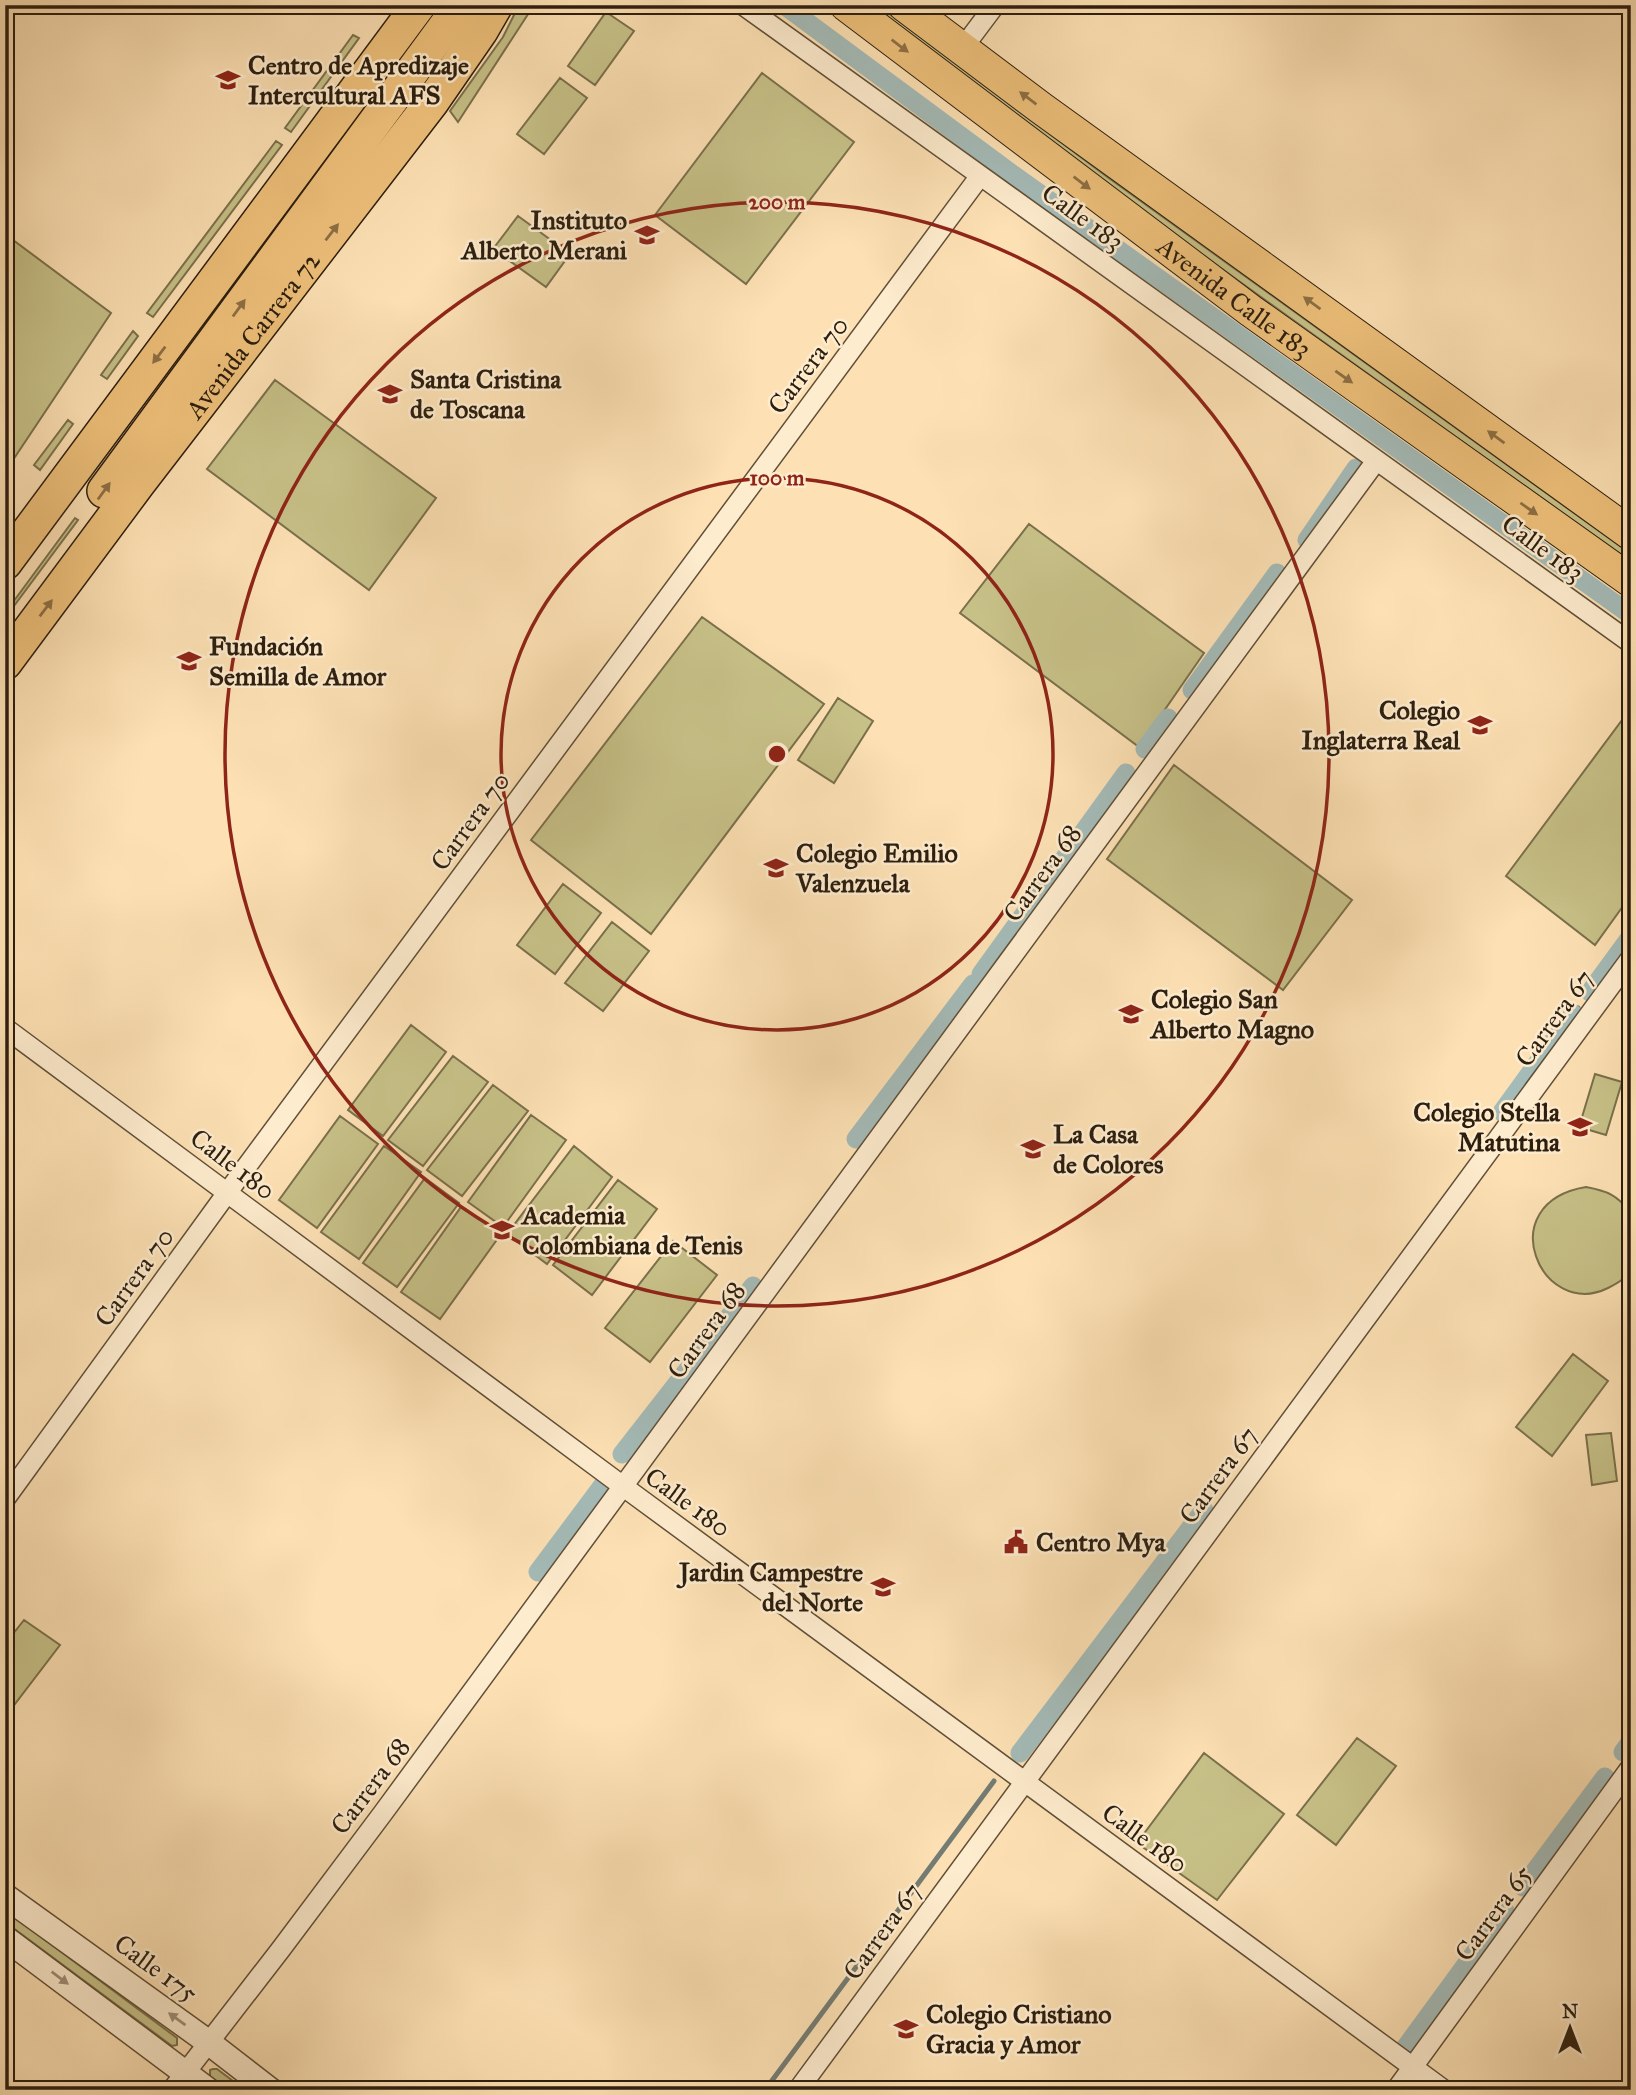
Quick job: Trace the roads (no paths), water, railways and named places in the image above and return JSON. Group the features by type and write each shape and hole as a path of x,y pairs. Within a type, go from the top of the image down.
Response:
{"highway":[{"path":"5,525 393,5"},
{"path":"5,563 419,5"},
{"name":"Avenida Carrera 72","path":"5,625 461,5"},
{"name":"Avenida Carrera 72","path":"5,663 138,484 432,102 481,32 496,5"}],"main road":[{"name":"Avenida Calle 183","path":"846,5 1251,311 1631,581"},
{"name":"Avenida Calle 183","path":"904,5 1631,534"}],"street":[{"name":"Calle 183","path":"743,5 1631,643"},
{"path":"962,49 995,5"},
{"name":"Carrera 70","path":"5,1499 227,1193 980,176"},
{"name":"Carrera 68","path":"178,2081 383,1813 1376,461"},
{"name":"Carrera 67","path":"798,2090 1631,958"},
{"name":"Calle 180","path":"5,1028 1444,2090"},
{"name":"Carrera 65","path":"1396,2090 1631,1767"},
{"name":"Calle 175","path":"5,1896 271,2090"},
{"path":"5,1938 178,2081 208,2090"}],"waterway":[{"path":"784,5 1012,174 1631,615"},
{"path":"1307,540 1356,468"},
{"path":"1192,690 1277,573"},
{"path":"1145,749 1168,718"},
{"path":"981,974 1126,773"},
{"path":"1590,992 1631,936"},
{"path":"856,1139 973,984"},
{"path":"1573,1014 1578,1008"},
{"path":"1502,1112 1573,1014"},
{"path":"622,1454 753,1286"},
{"path":"538,1572 603,1485"},
{"path":"1020,1753 1204,1510"},
{"path":"1623,1752 1631,1741"},
{"path":"1523,1887 1605,1777"},
{"path":"765,2090 994,1781"},
{"path":"1405,2048 1505,1911"},
{"path":"276,2081 288,2090"}],"place":[{"name":"Centro de Apredizaje Intercultural AFS","path":"228,80"},
{"name":"Instituto Alberto Merani","path":"647,235"},
{"name":"Santa Cristina de Toscana","path":"390,394"},
{"name":"Fundación Semilla de Amor","path":"189,661"},
{"name":"Colegio Inglaterra Real","path":"1480,725"},
{"name":"Colegio Emilio Valenzuela","path":"776,868"},
{"name":"Colegio San Alberto Magno","path":"1131,1014"},
{"name":"Colegio Stella Matutina","path":"1580,1127"},
{"name":"La Casa de Colores","path":"1033,1149"},
{"name":"Academia Colombiana de Tenis","path":"502,1230"},
{"name":"Centro Mya","path":"1016,1542"},
{"name":"Jardin Campestre del Norte","path":"883,1587"},
{"name":"Colegio Cristiano Gracia y Amor","path":"906,2029"}]}
